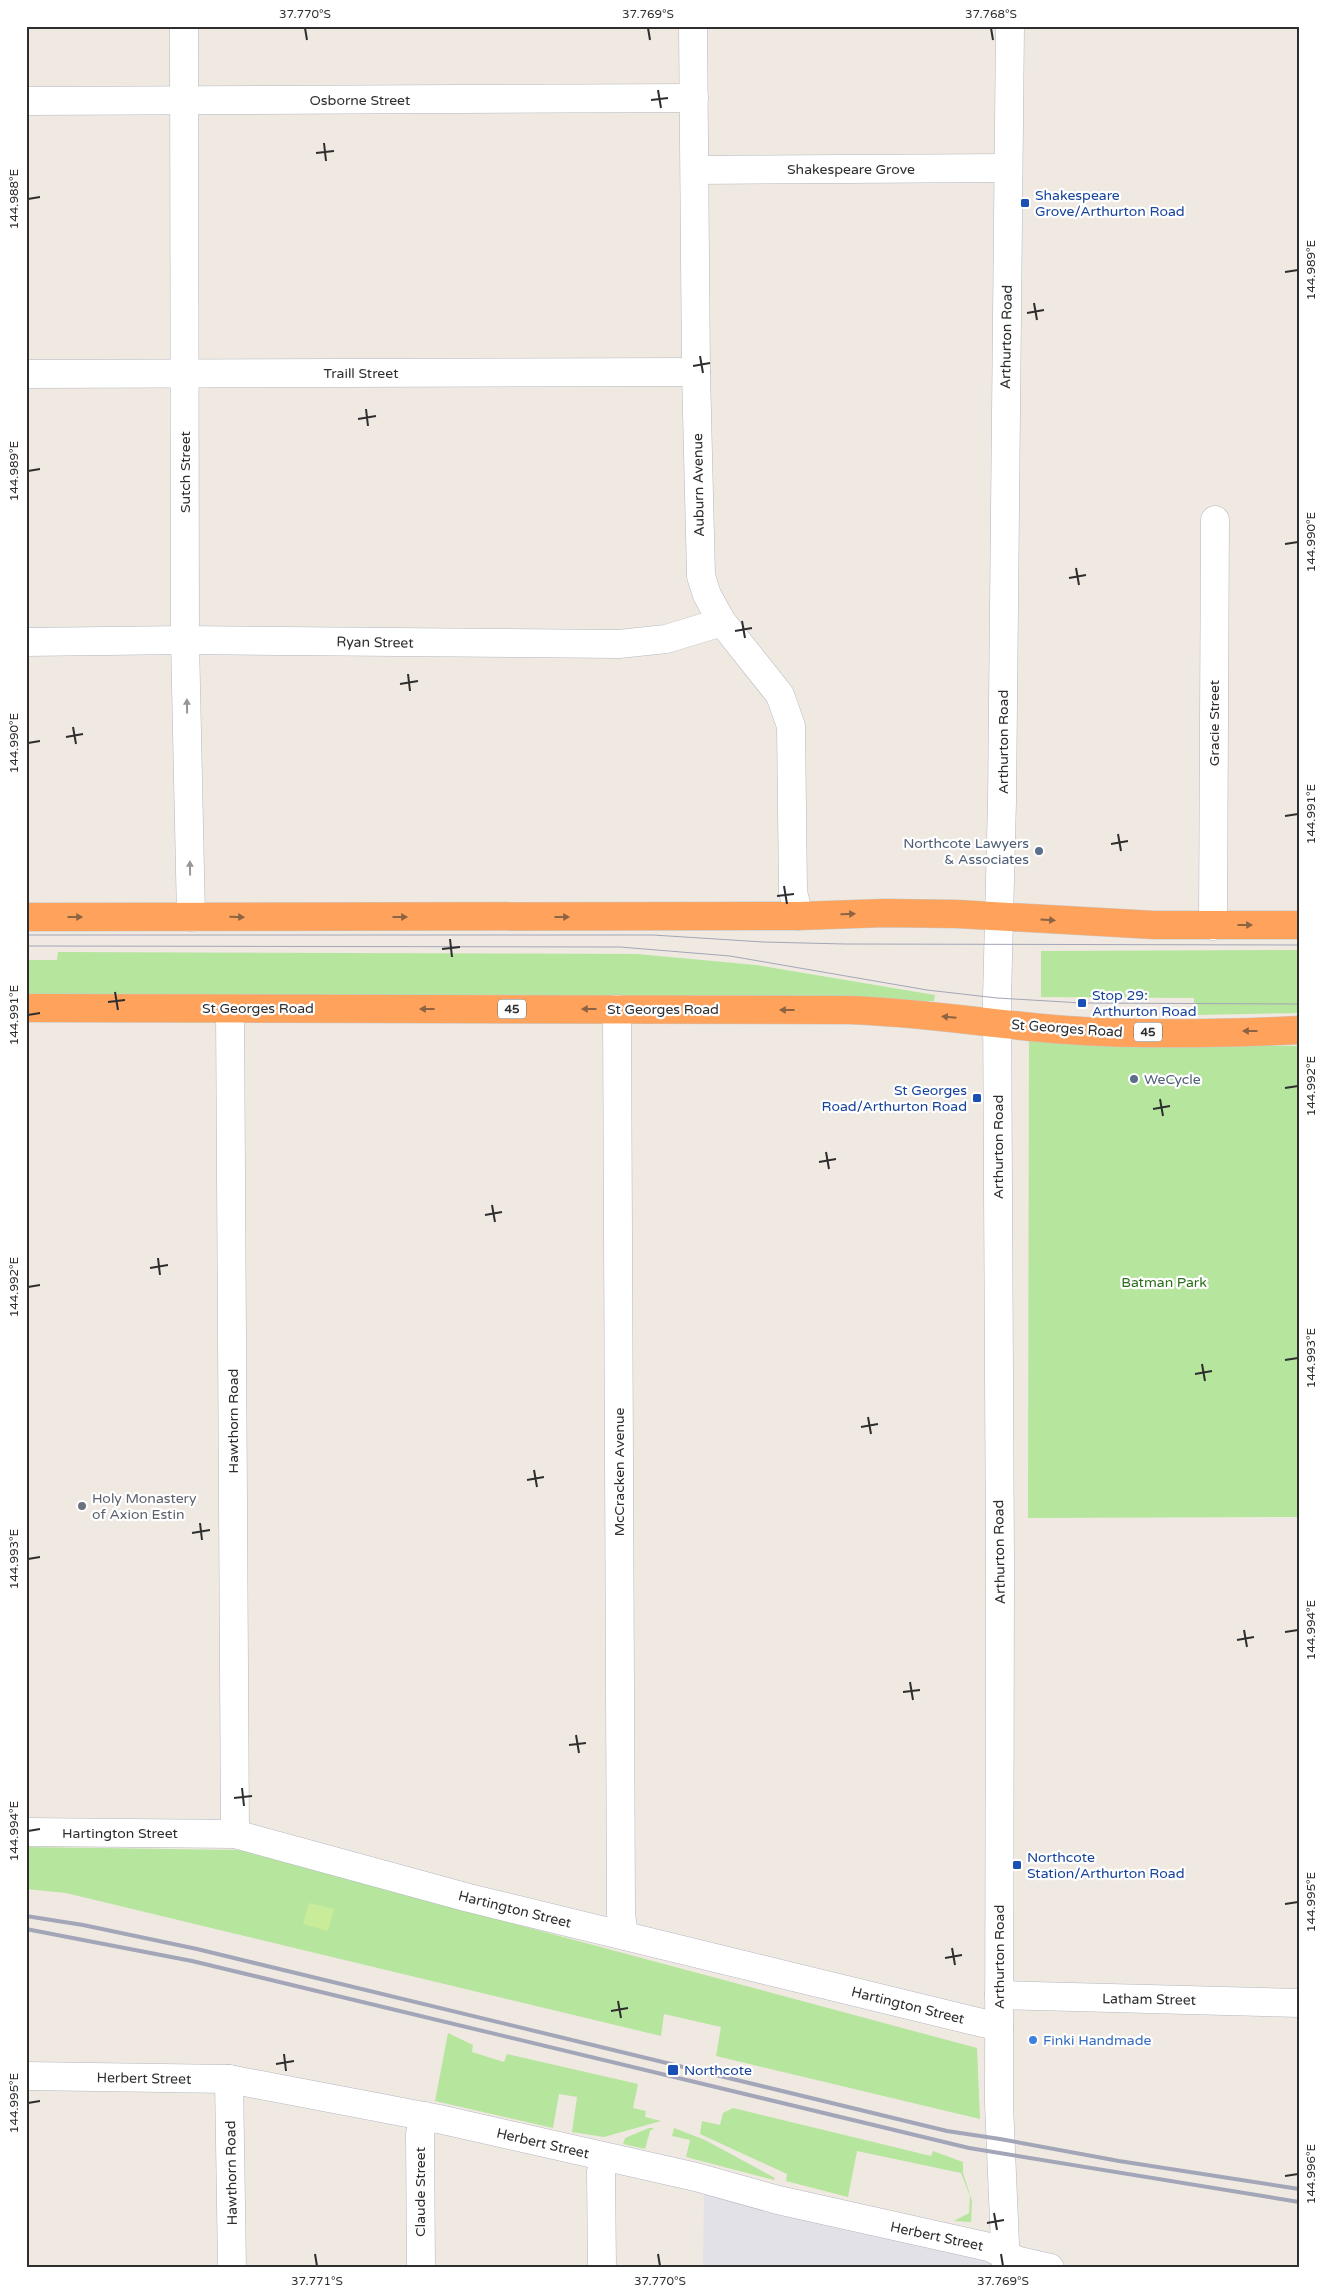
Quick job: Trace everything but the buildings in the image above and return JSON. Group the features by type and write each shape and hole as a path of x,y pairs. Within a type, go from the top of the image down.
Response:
{"highway":[{"path":"26,917 799,916 886,913 1213,926 1299,925"},
{"name":"St Georges Road","path":"26,1008 617,1008 884,1011 1092,1032 1299,1030"}],"street":[{"name":"Sutch Street","path":"184,26 185,640 191,917"},
{"name":"Auburn Avenue","path":"693,26 696,372 701,576 707,595 722,622 780,695 790,726 794,892 799,916"},
{"name":"Arthurton Road","path":"1006,2261 999,2104 997,1023 1010,26"},
{"name":"Osborne Street","path":"26,101 694,98"},
{"name":"Shakespeare Grove","path":"695,170 1008,168"},
{"name":"Traill Street","path":"26,374 696,372"},
{"name":"Gracie Street","path":"1213,926 1215,520"},
{"name":"Ryan Street","path":"26,642 185,640 619,644 666,639 722,622"},
{"name":"McCracken Avenue","path":"617,1008 621,1914 624,1935"},
{"name":"Hawthorn Road","path":"230,1009 236,1834"},
{"name":"Hartington Street","path":"26,1832 236,1834 469,1898 999,2027"},
{"name":"Latham Street","path":"999,1995 1299,2003"},
{"name":"Herbert Street","path":"26,2076 229,2079 424,2116 696,2177 787,2202 989,2247 1006,2261 1019,2261 1050,2268"},
{"name":"Hawthorn Road","path":"229,2079 232,2268"},
{"name":"Claude Street","path":"421,2268 420,2134 424,2116"},
{"path":"602,2268 601,2172 605,2158"}],"shaded area":[{"path":"704,2190 1022,2268 703,2268"}],"green space":[{"path":"1299,950 1299,1013 1194,1015 1194,998 1041,997 1041,951"},
{"path":"58,952 637,954 756,965 935,995 934,1001 26,1000 26,960 57,960"},
{"name":"Batman Park","path":"1029,1041 1299,1046 1299,1517 1028,1518"},
{"path":"26,1847 239,1850 977,2048 980,2119 716,2056 721,2027 664,2014 661,2036 66,1893 26,1889"},
{"path":"309,1903 334,1909 328,1931 303,1924"},
{"path":"448,2033 473,2045 472,2052 504,2062 507,2054 638,2084 633,2108 646,2111 645,2117 661,2121 604,2137 572,2132 577,2097 559,2094 553,2128 435,2101"},
{"path":"733,2108 931,2156 933,2151 963,2162 963,2173 972,2201 971,2222 954,2221 969,2213 970,2196 961,2173 857,2151 848,2197 786,2181 787,2174 700,2134 702,2121 720,2125 723,2113"},
{"path":"649,2128 654,2128 650,2131 645,2149 623,2144 625,2138"},
{"path":"674,2128 705,2140 775,2178 774,2180 686,2157 690,2140 672,2136"}],"tram line":[{"path":"26,935 653,935 763,942 845,944 1299,945"},
{"path":"26,946 620,947 730,956 927,990 997,998 1082,1003 1299,1004"}],"railway":[{"path":"26,1916 83,1925 197,1949 947,2131 1119,2161 1299,2189"},
{"path":"26,1929 192,1961 969,2148 1299,2202"}],"place":[{"name":"Shakespeare Grove/Arthurton Road","path":"1025,203"},
{"name":"Northcote Lawyers & Associates","path":"1039,851"},
{"name":"Stop 29: Arthurton Road","path":"1082,1003"},
{"name":"WeCycle","path":"1134,1079"},
{"name":"St Georges Road/Arthurton Road","path":"977,1098"},
{"name":"Holy Monastery of Axion Estin","path":"82,1506"},
{"name":"Northcote Station/Arthurton Road","path":"1017,1865"},
{"name":"Finki Handmade","path":"1033,2040"},
{"name":"Northcote","path":"673,2070"}]}
